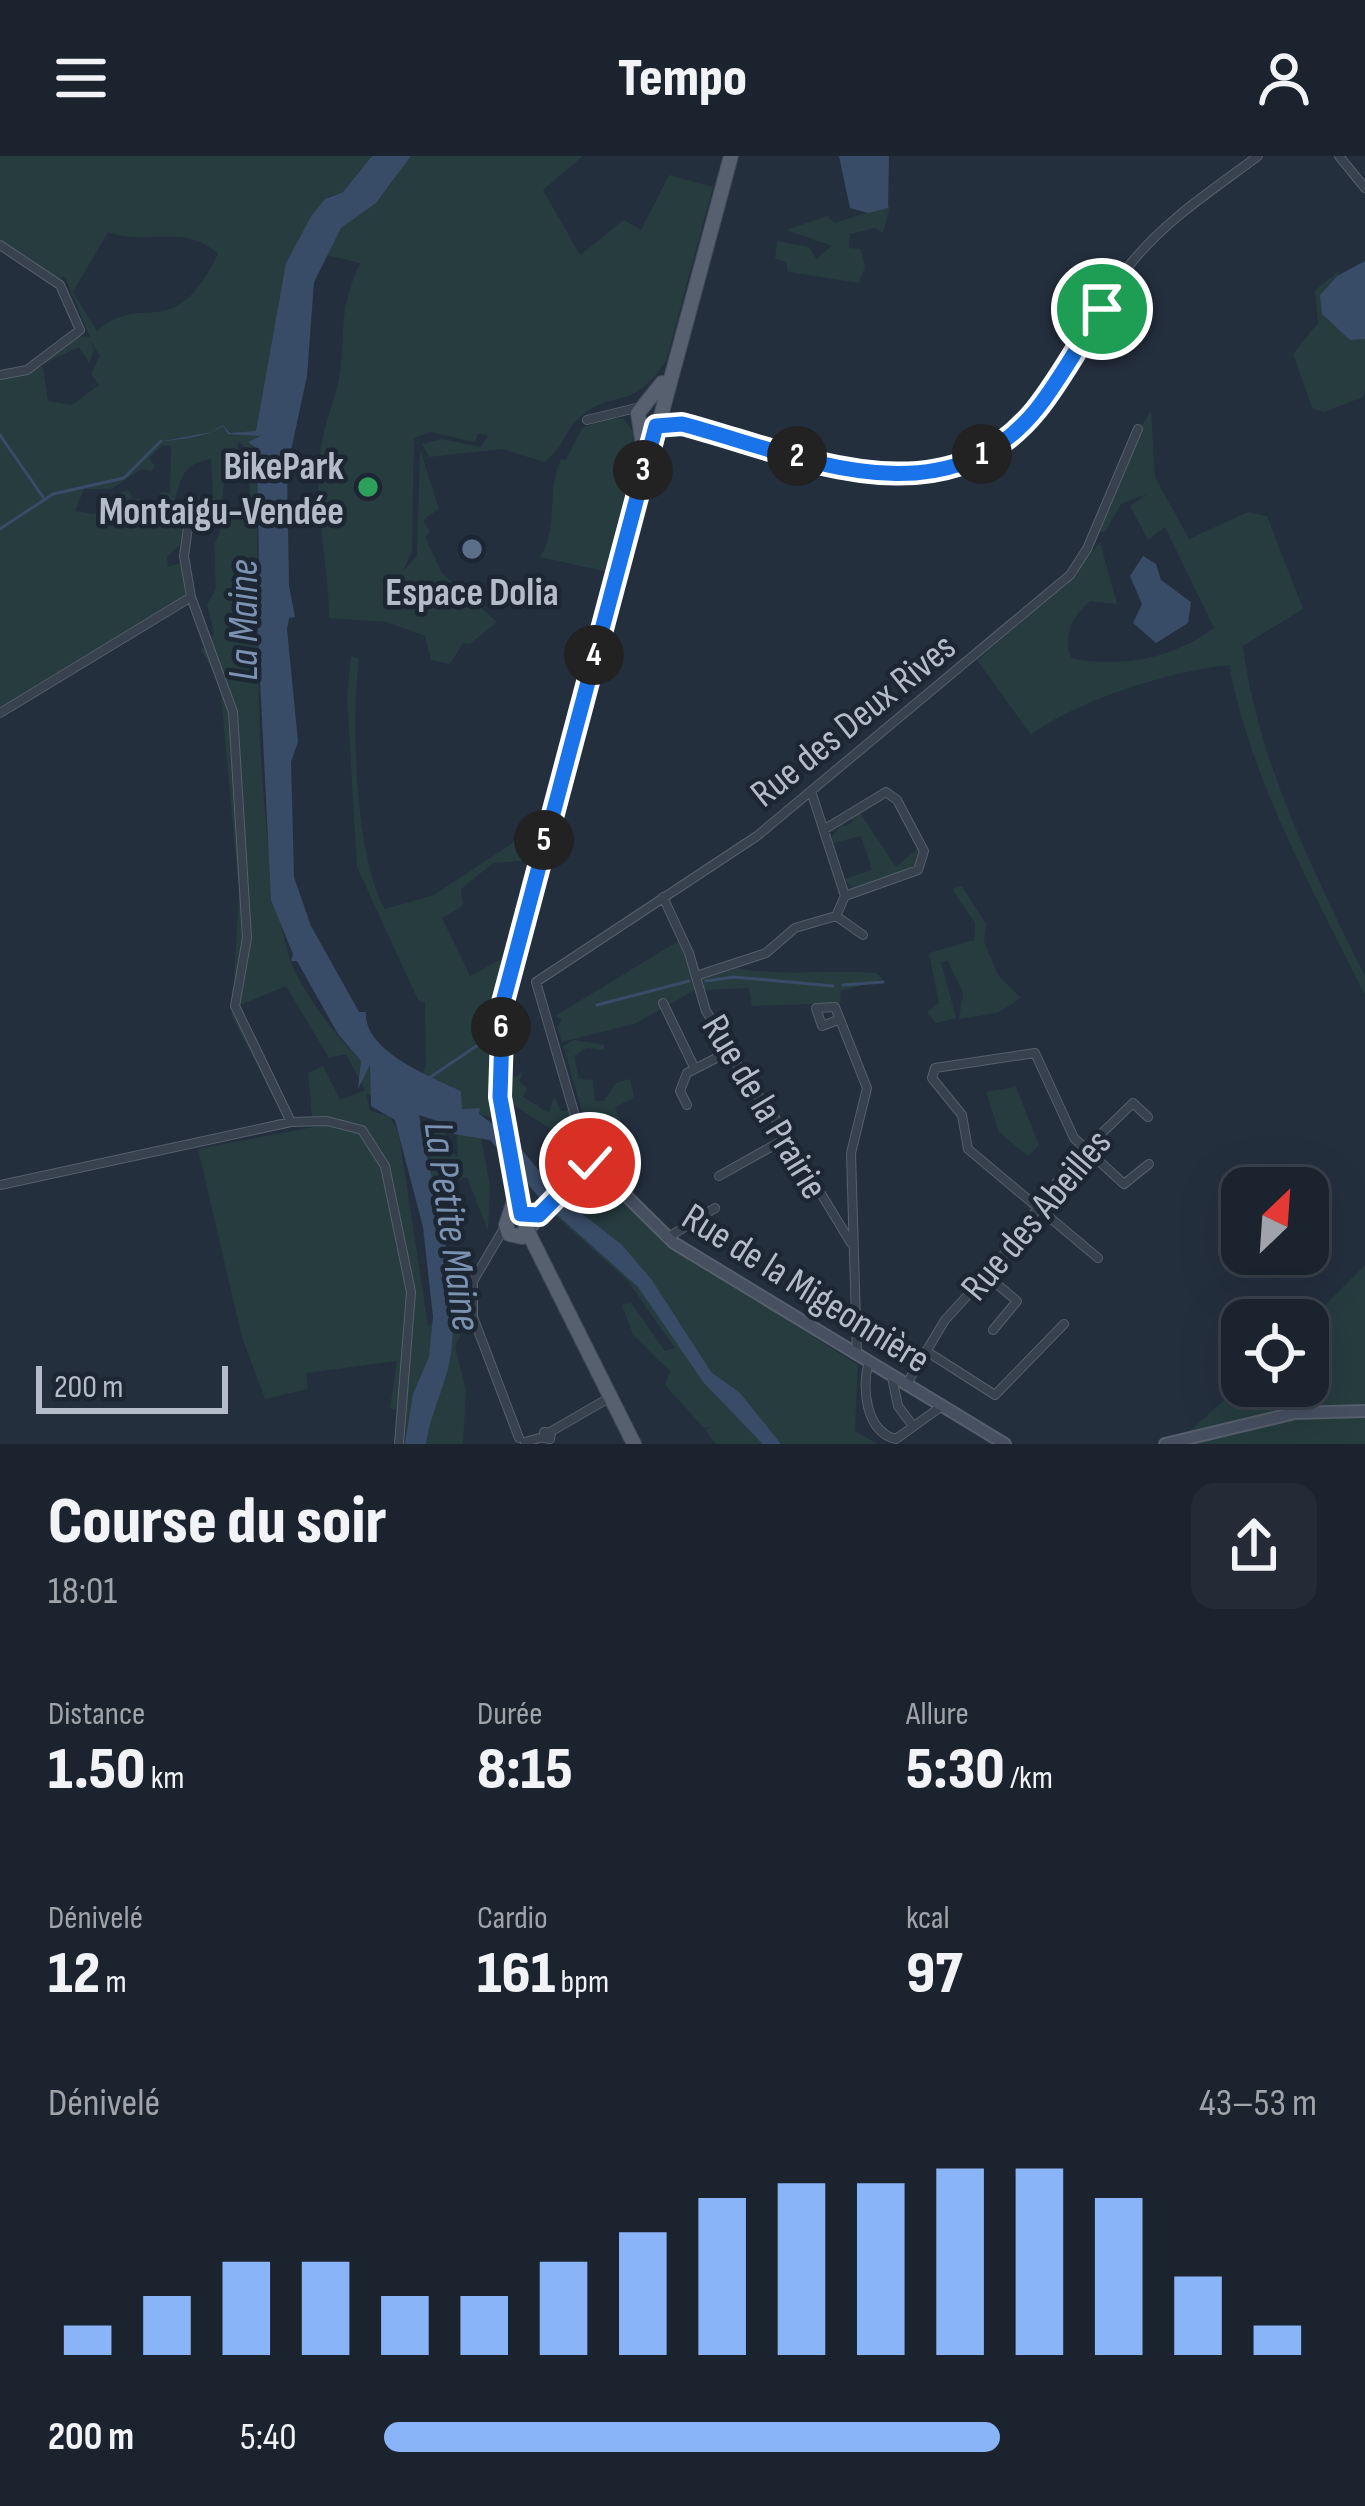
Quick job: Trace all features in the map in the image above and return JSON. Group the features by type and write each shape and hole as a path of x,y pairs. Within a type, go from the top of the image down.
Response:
{"main road":[{"path":"634,1444 522,1224 500,1097 503,1002 645,460 651,416 677,358 731,156"}],"street":[{"path":"587,419 615,412 651,416 856,472 911,476 971,461 1022,424 1129,266 1162,230 1258,156"},
{"path":"1339,156 1365,188"},
{"path":"0,245 60,285 80,330 27,370 0,375"},
{"name":"Rue des Deux Rives","path":"590,1167 536,982 757,836 1070,575 1088,549 1138,429"},
{"path":"213,504 194,514 185,533 190,597 212,644 233,712 247,935 235,1006 290,1122"},
{"path":"0,713 190,597"},
{"path":"696,976 766,952 795,928 836,916 845,896 811,791"},
{"path":"825,830 877,792 886,792 897,800 924,851 918,870 845,896"},
{"name":"Rue de la Prairie","path":"663,897 706,1011 731,1050 743,1082 766,1103 852,1244"},
{"path":"836,916 863,935"},
{"path":"663,1003 694,1067"},
{"path":"838,1020 867,1088 851,1153 856,1355"},
{"path":"687,1106 680,1091 694,1067 731,1050"},
{"path":"1099,1258 968,1149 962,1115 932,1078 935,1068 1035,1054 1074,1138 1085,1149 1124,1184 1149,1164"},
{"name":"Rue des Abeilles","path":"906,1385 944,1320 986,1275 1085,1149 1133,1103 1148,1117"},
{"path":"0,1185 290,1122 327,1120 362,1130 385,1166 411,1292 399,1444"},
{"path":"718,1177 785,1139"},
{"path":"590,1167 522,1224 473,1280 472,1317 521,1442 550,1438 609,1398"},
{"name":"Rue de la Migeonnière","path":"590,1167 607,1174 667,1238 1005,1444"},
{"path":"667,1238 715,1208"},
{"path":"986,1275 1017,1301 993,1330"},
{"path":"926,1352 995,1395 1064,1324"},
{"path":"869,1362 866,1392 878,1428 892,1439 942,1406"},
{"path":"892,1377 898,1406 913,1426"},
{"path":"1165,1444 1310,1412 1365,1411"}],"green space":[{"path":"0,156 372,156 343,192 328,197 271,370 261,422 262,516 249,513 250,452 239,441 231,475 224,480 221,511 214,510 211,459 192,466 183,476 170,511 184,526 179,546 167,557 168,567 183,562 185,595 0,707 0,372 43,367 48,401 72,405 99,385 91,374 100,356 90,340 94,350 89,363 79,347 40,365 76,336 90,337 65,277 59,279 0,240","holes":["108,232 192,239 218,254 187,299 159,312 114,319 97,331 73,292","163,445 171,446 170,493 161,492 158,501 132,498 129,490 121,492 123,505 93,514 75,511 84,489 111,489 142,469 152,471 155,466 149,458"]},
{"path":"411,156 583,156 543,190 580,255 624,220 641,230 669,175 713,187 666,361 642,388 580,417 544,462 502,449 429,457 422,444 442,439 481,447 488,436 478,433 475,442 430,432 414,438 412,552 403,571 417,556 420,449 439,509 423,520 430,532 425,537 442,573 497,622 470,644 463,643 450,664 431,660 425,636 386,622 329,618 319,502 320,455 339,380 346,307 360,263 325,255 340,228 376,203"},
{"path":"890,205 883,233 875,228 850,234 849,248 861,249 865,267 859,283 788,272 786,262 775,259 777,241 809,247 816,259 832,246 786,230 827,216 835,223"},
{"path":"1342,269 1320,295 1350,340 1365,339 1365,390 1363,397 1324,412 1312,408 1293,354 1318,323 1315,290"},
{"path":"1151,411 1155,477 1189,539 1248,512 1267,516 1303,609 1243,646 1250,690 1275,775 1365,977 1365,995 1268,793 1229,665 1126,689 1073,710 1031,735 977,660 1055,594 1100,542 1117,604 1090,601 1078,613 1069,634 1071,658 1108,662 1146,658 1182,647 1214,628 1165,527 1148,540 1130,506 1147,494 1121,504 1105,532 1093,531 1127,448"},
{"path":"611,418 624,419 639,440 608,572 540,557 549,534 561,459 566,460 582,428"},
{"path":"228,514 257,517 264,796 277,906 289,956 325,1020 376,1070 379,1101 366,1093 370,1111 390,1116 399,1135 428,1326 457,1307 467,1321 455,1347 466,1390 463,1444 403,1444 406,1413 390,1408 397,1361 306,1373 308,1389 265,1399 242,1337 198,1149 313,1127 308,1073 323,1066 340,1100 365,1090 346,1054 329,1058 286,986 240,1005 288,1110 280,1111 232,1016 239,892 220,683 201,650 214,633 207,605 216,588 214,545"},
{"path":"351,656 359,659 355,717 361,824 385,909 434,895 520,838 521,861 493,863 461,889 463,906 442,918 470,976 505,957 494,1009 497,1119 462,1109 461,1091 422,1075 425,1003 418,1000 357,867 347,696"},
{"path":"858,810 896,867 918,848 917,865 855,890 844,879 872,870 861,836 833,843 832,836 842,824 845,827 853,821 850,817"},
{"path":"962,886 986,924 984,942 998,975 1021,998 997,1013 959,1019 963,993 948,961 941,962 956,1018 936,1023 927,1012 939,1003 929,953 974,940 975,923 952,889"},
{"path":"680,940 697,989 634,1024 562,1042 557,1027 562,1020 555,1016"},
{"path":"736,968 876,973 883,979 841,991 840,1003 752,1006 749,988 705,990 702,979"},
{"path":"574,1040 604,1045 604,1050 587,1048 574,1056 579,1079 593,1080 595,1101 604,1101 616,1083 630,1079 634,1098 615,1107 626,1132 612,1140 609,1152 623,1163 621,1172 599,1149 584,1115 563,1046"},
{"path":"523,1072 519,1081 527,1088 523,1097 549,1113 554,1096 561,1111 570,1110 577,1139 572,1143 506,1100 504,1083"},
{"path":"1016,1087 1039,1145 1028,1156 999,1132 986,1092"},
{"path":"420,1122 443,1123 450,1152 458,1157 457,1129 481,1138 490,1186 488,1231 467,1177 459,1180 443,1161 444,1184 435,1195"},
{"path":"588,1172 603,1176 668,1244 858,1365 855,1431 878,1444 716,1444 705,1430 711,1427 704,1428 665,1385 670,1371 633,1335 622,1305 631,1303 665,1351 675,1348 627,1280 550,1211"},
{"path":"1365,1265 1365,1444 1175,1444 1221,1403 1221,1407 1329,1407 1329,1301"}],"water":[{"path":"372,156 411,156 376,203 341,228 314,282 307,376 287,469 289,586 295,617 289,618 287,629 298,742 291,762 294,877 311,926 359,1012 366,1012 375,1039 401,1061 461,1091 462,1109 480,1108 479,1114 512,1138 562,1198 622,1245 652,1280 711,1372 740,1393 781,1444 762,1444 704,1383 638,1287 543,1202 490,1140 454,1134 444,1123 419,1115 448,1261 453,1322 449,1365 426,1444 405,1444 413,1394 429,1357 433,1317 423,1227 395,1120 371,1106 370,1065 358,1089 361,1061 338,1034 297,961 291,961 293,954 271,900 258,639 252,633 259,578 258,449 248,442 261,436 228,434 223,426 211,432 223,425 230,433 256,431 286,263 325,199 343,192"},
{"path":"839,156 889,156 888,208 868,213 850,208"},
{"path":"1365,261 1365,339 1350,340 1322,314 1320,295 1337,276"},
{"path":"1143,556 1156,564 1161,580 1191,602 1188,623 1156,643 1133,623 1142,604 1130,576"}],"waterway":[{"path":"0,435 43,497"},
{"path":"0,529 53,494 124,478 161,441"},
{"path":"706,981 734,977 833,986"},
{"path":"597,1005 689,981"},
{"path":"843,985 883,982"},
{"path":"429,1078 481,1043"}],"place":[{"name":"BikePark Montaigu-Vendée","path":"368,487"},
{"name":"Espace Dolia","path":"472,549"}],"route":[{"path":"590,1163 539,1215 527,1218 521,1214 510,1174 500,1097 503,1002 656,426 682,424 856,472 893,477 934,472 971,461 1022,424 1102,309"}],"water label":[{"name":"La Maine","path":"242,620"},
{"name":"La Petite Maine","path":"454,1226"}]}
